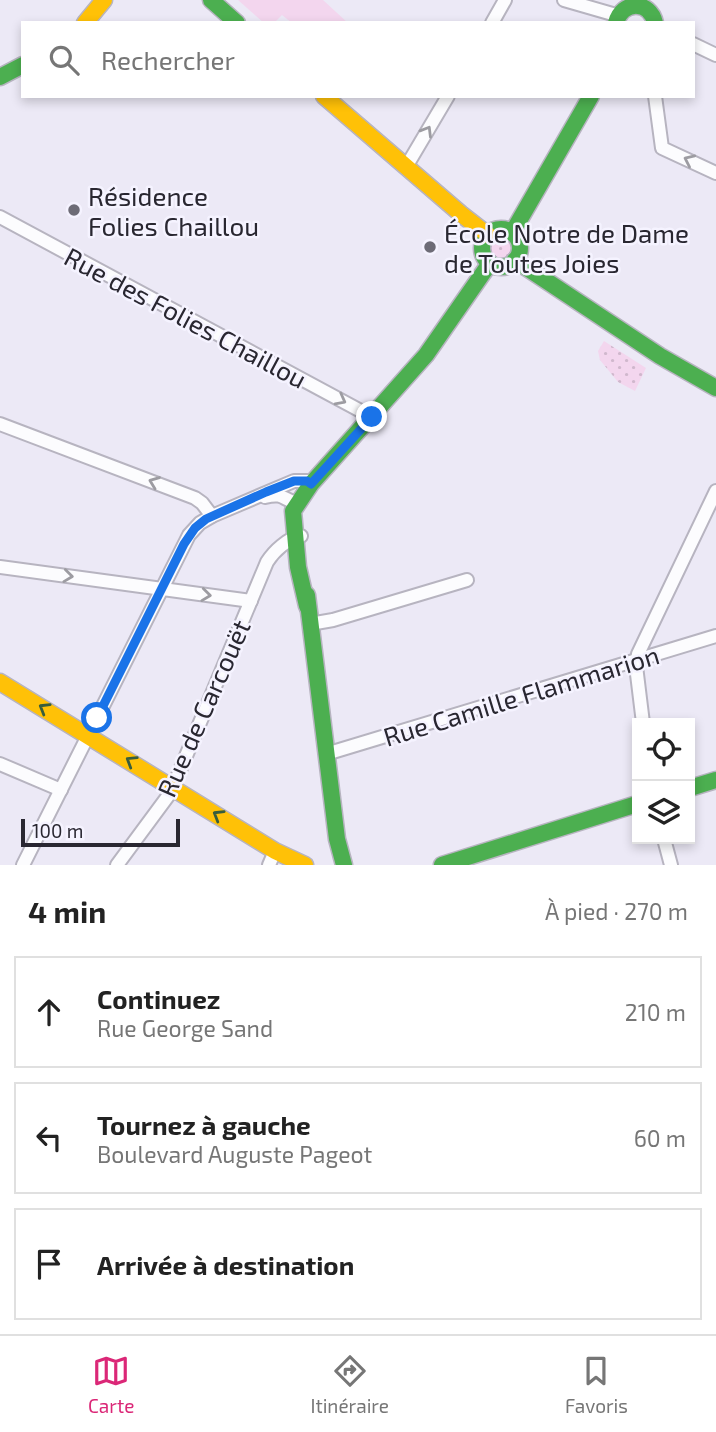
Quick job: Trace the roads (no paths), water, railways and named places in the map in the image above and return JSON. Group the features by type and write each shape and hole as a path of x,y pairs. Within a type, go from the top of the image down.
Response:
{"main road":[{"path":"87,21 104,0"},
{"path":"211,0 235,21"},
{"path":"616,19 620,8 628,2 639,0 651,2 656,21"},
{"path":"0,77 21,66"},
{"path":"326,98 488,235"},
{"path":"512,233 591,98"},
{"path":"499,230 512,233 519,246 519,254 515,260 502,267 490,263 482,249 488,235 499,230"},
{"path":"515,260 649,349 716,388"},
{"path":"344,863 326,754 310,624 295,543 293,505 426,355 490,263"},
{"path":"0,682 172,788 272,858 305,865"},
{"path":"695,786 716,780"},
{"path":"442,865 632,806"}],"street":[{"path":"493,21 505,0"},
{"path":"564,0 616,19"},
{"path":"695,45 716,55"},
{"path":"406,167 447,98"},
{"path":"655,98 662,148 716,173"},
{"name":"Rue des Folies Chaillou","path":"0,217 372,417"},
{"path":"0,424 195,498 212,516"},
{"path":"23,865 189,536 200,523 212,516 266,492 294,481 307,481 311,484"},
{"path":"642,718 636,660 716,491"},
{"path":"248,501 274,495 286,497 293,505"},
{"name":"Rue de Carcouët","path":"117,865 171,792 267,562 272,554 295,543"},
{"path":"0,567 251,601"},
{"path":"310,624 467,580"},
{"name":"Rue Camille Flammarion","path":"326,754 716,636"},
{"path":"0,764 61,790"},
{"path":"665,844 671,865"}],"place":[{"name":"Résidence Folies Chaillou","path":"74,210"},
{"name":"École Notre de Dame de Toutes Joies","path":"430,247"}]}
